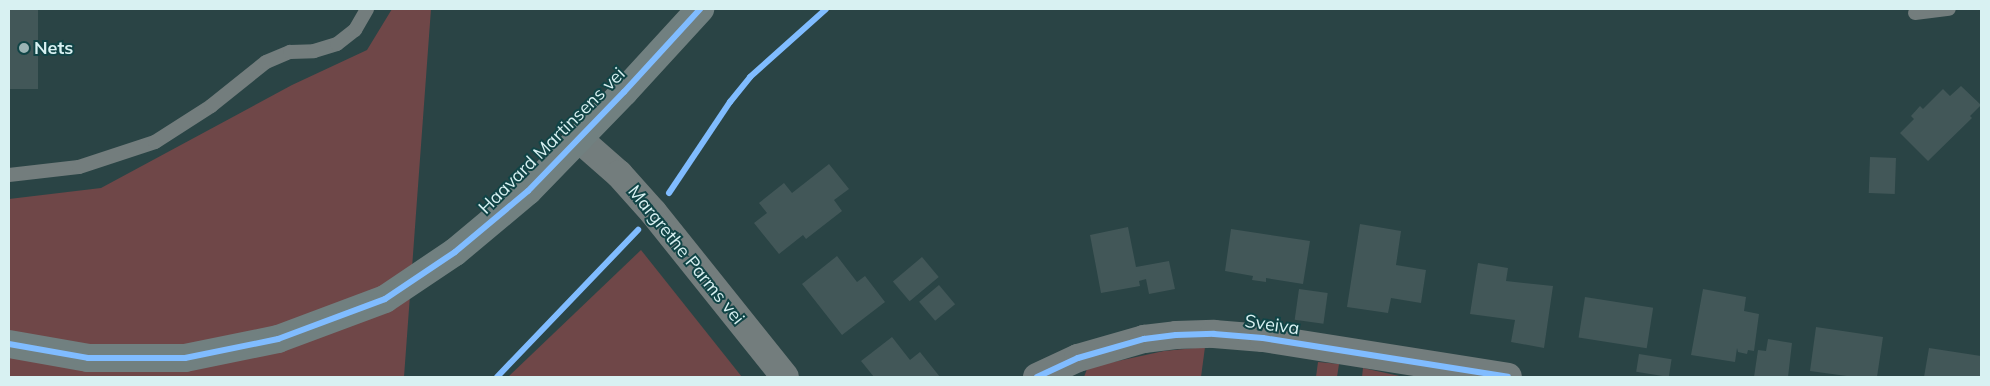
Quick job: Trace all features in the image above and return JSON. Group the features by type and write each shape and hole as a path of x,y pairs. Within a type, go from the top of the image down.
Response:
{"street":[{"name":"Haavard Martinsens vei","path":"9,344 88,358 185,358 278,339 385,299 455,252 493,222 580,139 700,9"},
{"name":"Margrethe Parms vei","path":"580,139 618,174 653,212 785,377"},
{"name":"Sveiva","path":"1045,376 1078,358 1144,339 1176,334 1214,334 1263,338 1508,377"}],"lane":[{"path":"9,175 79,167 154,142 211,106 266,62 290,52 314,52 337,44 355,30 367,9"},
{"path":"1915,13 1949,9"}],"shaded area":[{"path":"392,9 431,9 404,377 9,377 9,199 101,188 292,85 367,50"},
{"path":"641,250 742,377 508,377"},
{"path":"1205,347 1201,377 1084,377 1087,369 1104,364 1164,351"},
{"path":"1318,362 1339,364 1337,377 1316,377"},
{"path":"1363,368 1404,377 1362,377"}],"building":[{"name":"Nets","path":"9,9 38,9 38,89 9,89"},
{"path":"1961,86 1981,105 1970,116 1972,118 1928,161 1900,133 1914,119 1911,116 1920,106 1923,109 1943,89 1950,96"},
{"path":"1870,157 1896,158 1895,194 1869,193"},
{"path":"829,164 849,189 834,200 842,211 806,239 803,235 779,254 754,223 767,213 759,203 784,183 792,193"},
{"path":"1360,224 1401,231 1396,265 1426,270 1421,303 1391,298 1388,313 1347,307"},
{"path":"1128,227 1136,267 1169,261 1175,289 1149,294 1146,279 1139,281 1140,286 1101,293 1090,235"},
{"path":"1231,229 1310,241 1303,284 1266,278 1266,282 1252,280 1253,276 1225,271"},
{"path":"837,256 857,282 865,276 885,302 842,335 802,284"},
{"path":"922,257 939,277 910,301 893,281"},
{"path":"1478,263 1508,268 1506,281 1553,286 1544,348 1511,342 1515,320 1470,314"},
{"path":"939,285 955,304 935,321 919,302"},
{"path":"1299,289 1328,293 1323,324 1295,320"},
{"path":"1703,289 1746,297 1744,311 1759,314 1754,351 1748,350 1747,354 1738,352 1737,348 1735,362 1691,355"},
{"path":"1585,297 1653,308 1647,348 1579,337"},
{"path":"1816,327 1883,337 1877,377 1854,377 1810,371"},
{"path":"892,337 910,360 920,352 940,377 874,377 861,361"},
{"path":"1768,339 1792,343 1788,377 1754,377 1758,350 1766,351"},
{"path":"1929,348 1981,356 1981,377 1924,377"},
{"path":"1639,354 1672,359 1669,377 1636,372"}],"cycle path":[{"path":"9,344 88,358 185,358 278,339 385,299 455,252 528,191 624,92 700,9"},
{"path":"669,193 730,102 750,77 826,9"},
{"path":"497,377 638,230"},
{"path":"1037,377 1078,358 1144,339 1176,335 1214,334 1263,338 1508,377"}],"place":[{"name":"Nets","path":"24,48"}]}
